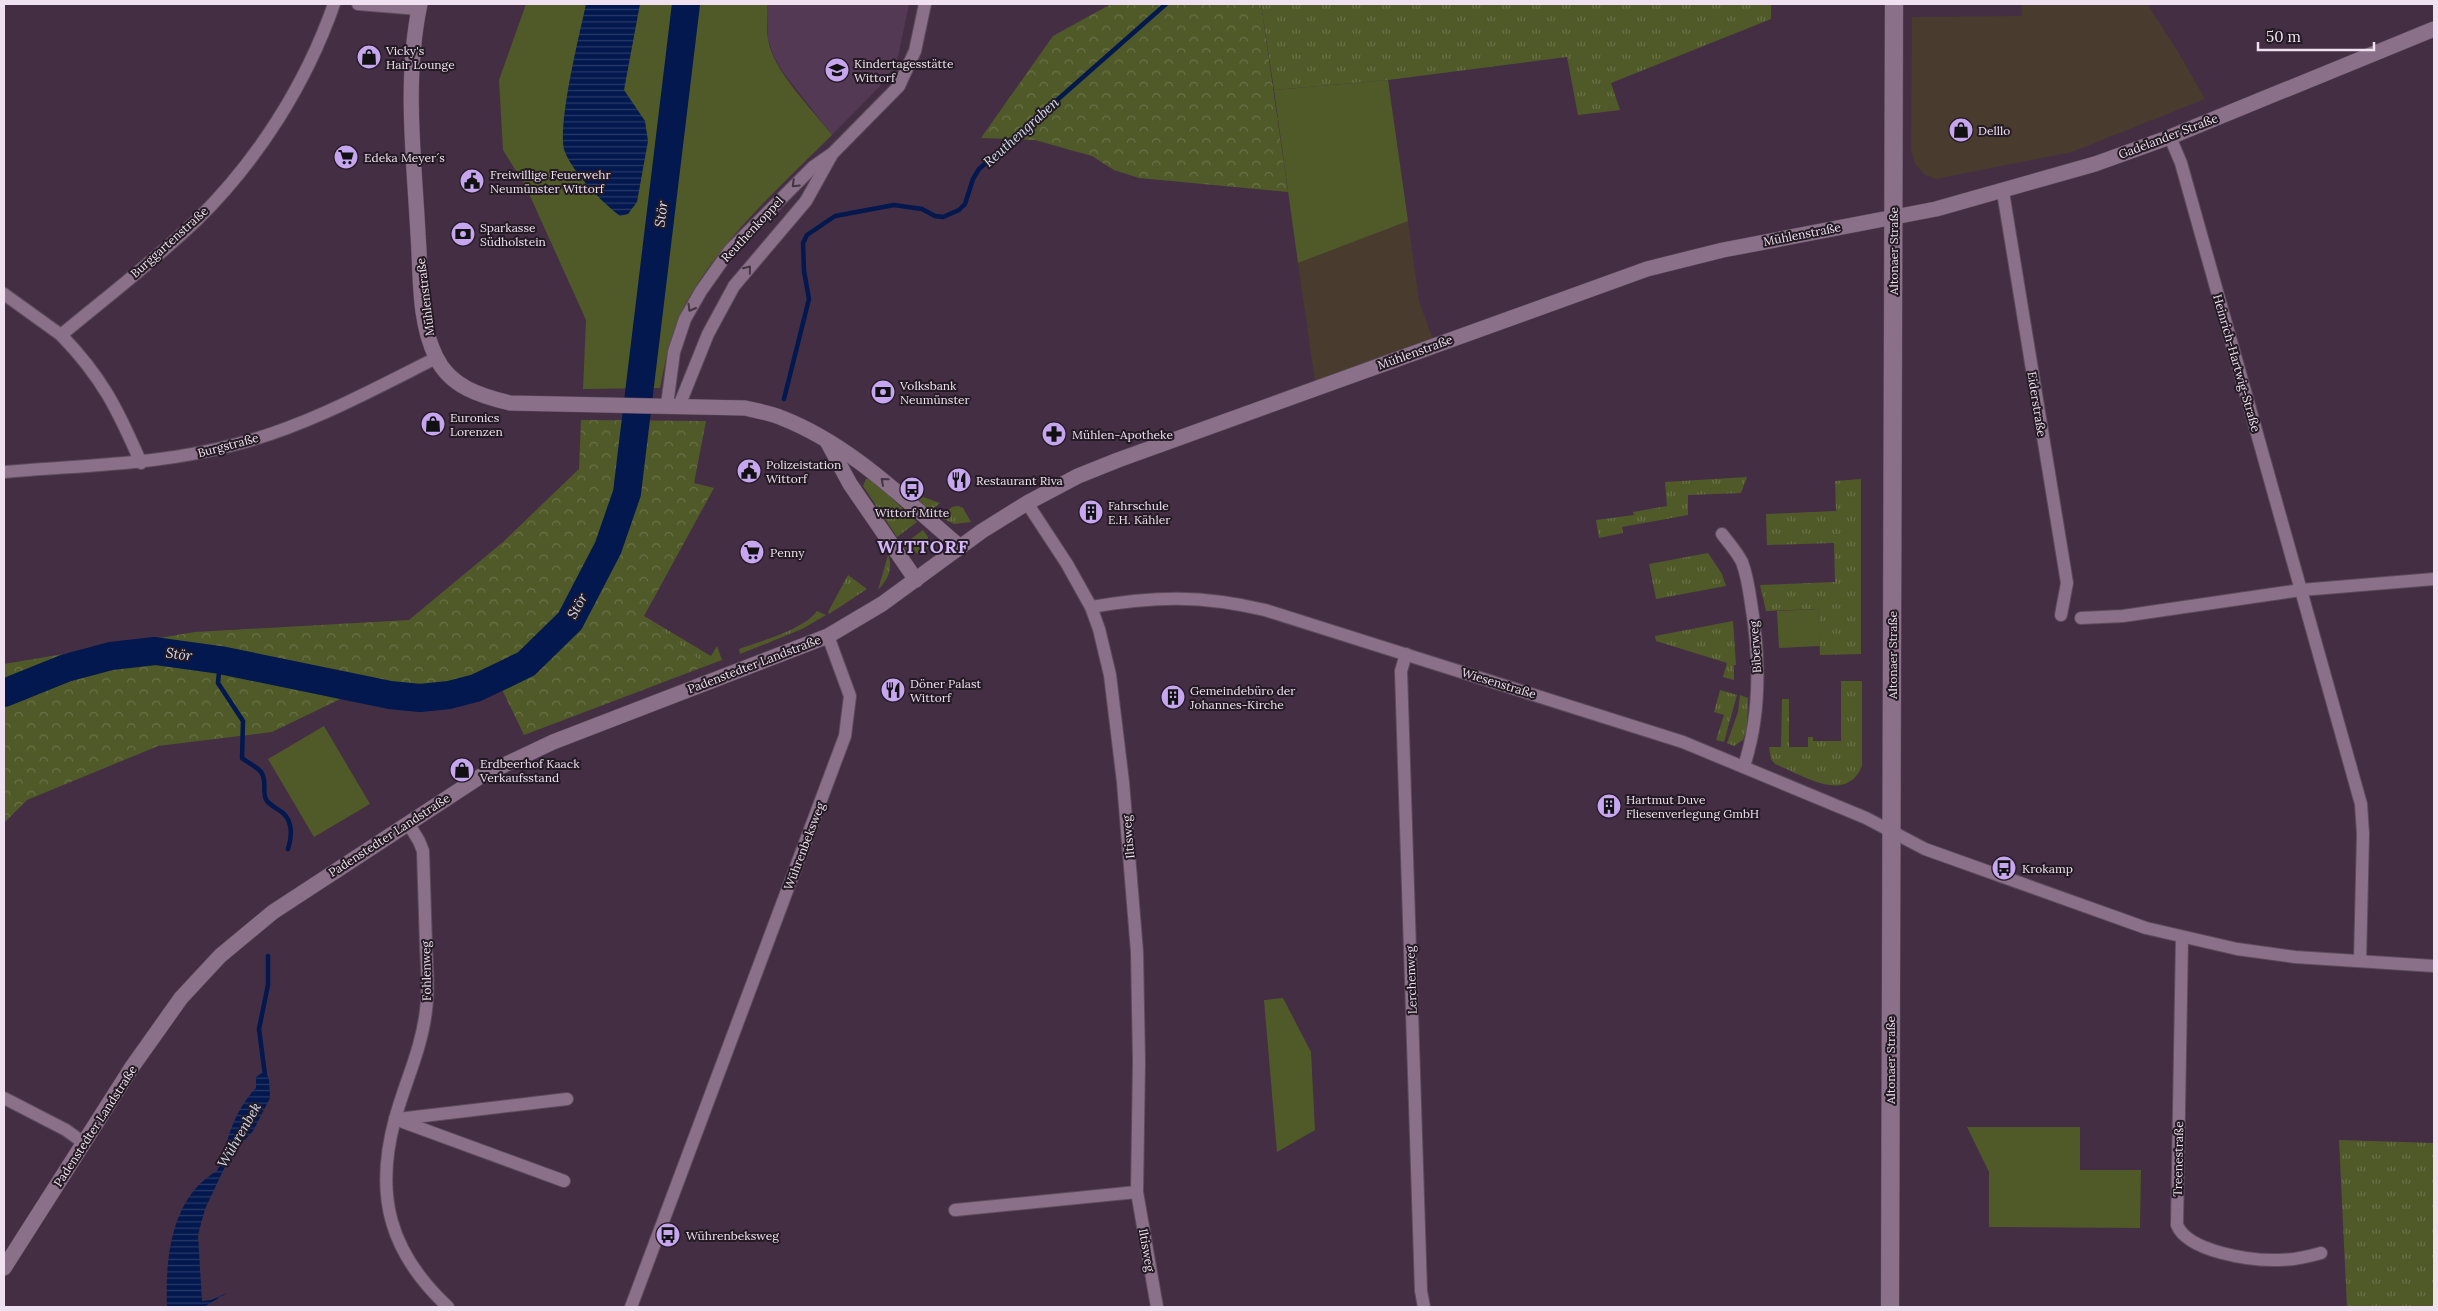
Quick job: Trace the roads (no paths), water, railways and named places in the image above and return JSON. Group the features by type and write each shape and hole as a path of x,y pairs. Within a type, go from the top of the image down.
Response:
{"main road":[{"name":"Altonaer Straße","path":"1890,1307 1894,4"}],"street":[{"name":"Burggartenstraße","path":"61,335 160,254 198,219 236,176 266,137 302,78 322,40 334,4"},
{"path":"358,4 420,6"},
{"name":"Reuthenkoppel","path":"668,405 674,352 685,319 701,291 730,250 813,167 832,153 899,86 914,51 925,4"},
{"name":"Mühlenstraße","path":"420,6 412,74 412,129 422,289 429,339 436,358 460,385 490,398 534,404 668,405 745,408 781,417 826,440 871,470 960,548"},
{"name":"Gadelander Straße","path":"1893,217 1936,209 2003,192 2095,164 2170,137 2434,29"},
{"name":"Heinrich-Hartwig-Straße","path":"2170,137 2184,172 2363,815 2360,961"},
{"name":"Reuthenkoppel","path":"668,405 734,286 806,201 832,153"},
{"name":"Eiderstraße","path":"2003,192 2067,584 2061,615"},
{"name":"Mühlenstraße","path":"916,580 1027,503 1078,476 1118,460 1647,269 1722,250 1893,217"},
{"path":"4,294 61,335 91,368 116,406 141,463"},
{"name":"Burgstraße","path":"4,472 141,463 238,444 274,432 349,401 436,358"},
{"path":"826,440 850,484 916,580"},
{"name":"Iltisweg","path":"1027,503 1067,564 1091,606 1104,644 1110,675 1123,782 1135,924 1139,1028 1137,1192 1157,1307"},
{"name":"Biberweg","path":"1722,534 1742,563 1748,582 1756,641 1756,703 1751,744 1744,766"},
{"path":"2080,618 2123,616 2301,590 2434,579"},
{"name":"Padenstedter Landstraße","path":"4,1268 84,1143 178,1003 220,956 273,912 481,776 553,742 828,636 865,615 916,580"},
{"name":"Wiesenstraße","path":"1091,606 1177,597 1230,602 1265,610 1657,733 1744,766 1866,818 1891,832"},
{"name":"Wührenbeksweg","path":"630,1307 845,736 850,696 828,636"},
{"name":"Lerchenweg","path":"1406,654 1401,672 1421,1291 1424,1307"},
{"name":"Fohlenweg","path":"408,822 420,841 423,851 428,987 427,1008 419,1049 395,1119 386,1174 389,1216 394,1234 409,1262 448,1307"},
{"path":"1891,832 1925,848 2104,914 2182,938 2237,949 2434,966"},
{"name":"Treenestraße","path":"2182,938 2177,1225 2180,1232 2195,1244 2206,1248 2260,1260 2301,1258 2321,1253"},
{"path":"4,1098 66,1130 84,1143"},
{"path":"395,1119 567,1098"},
{"path":"395,1119 564,1181"},
{"path":"955,1210 1137,1192"}],"water":[{"path":"586,4 640,4 624,90 645,121 648,141 637,202 628,214 620,216 589,187 575,169 565,152 563,140 566,102"},
{"path":"265,1071 269,1079 270,1098 253,1131 230,1156 205,1209 198,1235 202,1301 211,1300 227,1293 204,1307 167,1307 170,1250 180,1213 190,1196 202,1182 217,1171 224,1160 229,1136 235,1121 242,1106 256,1088 256,1077"}],"waterway":[{"name":"Stör","path":"4,693 66,668 111,656 155,651 220,660 390,695 420,698 449,695 476,688 526,664 570,621 608,548 627,493 686,4"},
{"name":"Reuthengraben","path":"784,399 809,299 804,271 803,243 807,235 835,216 894,205 922,209 935,216 943,217 959,210 965,204 973,179 979,169 1166,4"},
{"name":"Wührenbek","path":"220,660 218,683 243,721 242,758 261,772 264,779 265,798 283,813 289,821 291,835 288,849"},
{"name":"Wührenbek","path":"265,1075 259,1029 268,985 268,956"}],"place":[{"name":"Vicky's Hair Lounge","path":"369,57"},
{"name":"Kindertagesstätte Wittorf","path":"837,70"},
{"name":"Delllo","path":"1961,130"},
{"name":"Edeka Meyer´s","path":"346,157"},
{"name":"Freiwillige Feuerwehr Neumünster Wittorf","path":"472,181"},
{"name":"Sparkasse Südholstein","path":"463,234"},
{"name":"Volksbank Neumünster","path":"883,392"},
{"name":"Euronics Lorenzen","path":"433,424"},
{"name":"Mühlen-Apotheke","path":"1054,434"},
{"name":"Polizeistation Wittorf","path":"749,471"},
{"name":"Restaurant Riva","path":"959,480"},
{"name":"Wittorf Mitte","path":"912,489"},
{"name":"Fahrschule E.H. Kähler","path":"1091,512"},
{"name":"Penny","path":"752,552"},
{"name":"Döner Palast Wittorf","path":"893,690"},
{"name":"Gemeindebüro der Johannes-Kirche","path":"1173,697"},
{"name":"Erdbeerhof Kaack Verkaufsstand","path":"462,770"},
{"name":"Hartmut Duve Fliesenverlegung GmbH","path":"1609,806"},
{"name":"Krokamp","path":"2004,868"},
{"name":"Wührenbeksweg","path":"668,1235"}],"district":[{"name":"WITTORF","path":"923,546"}]}
